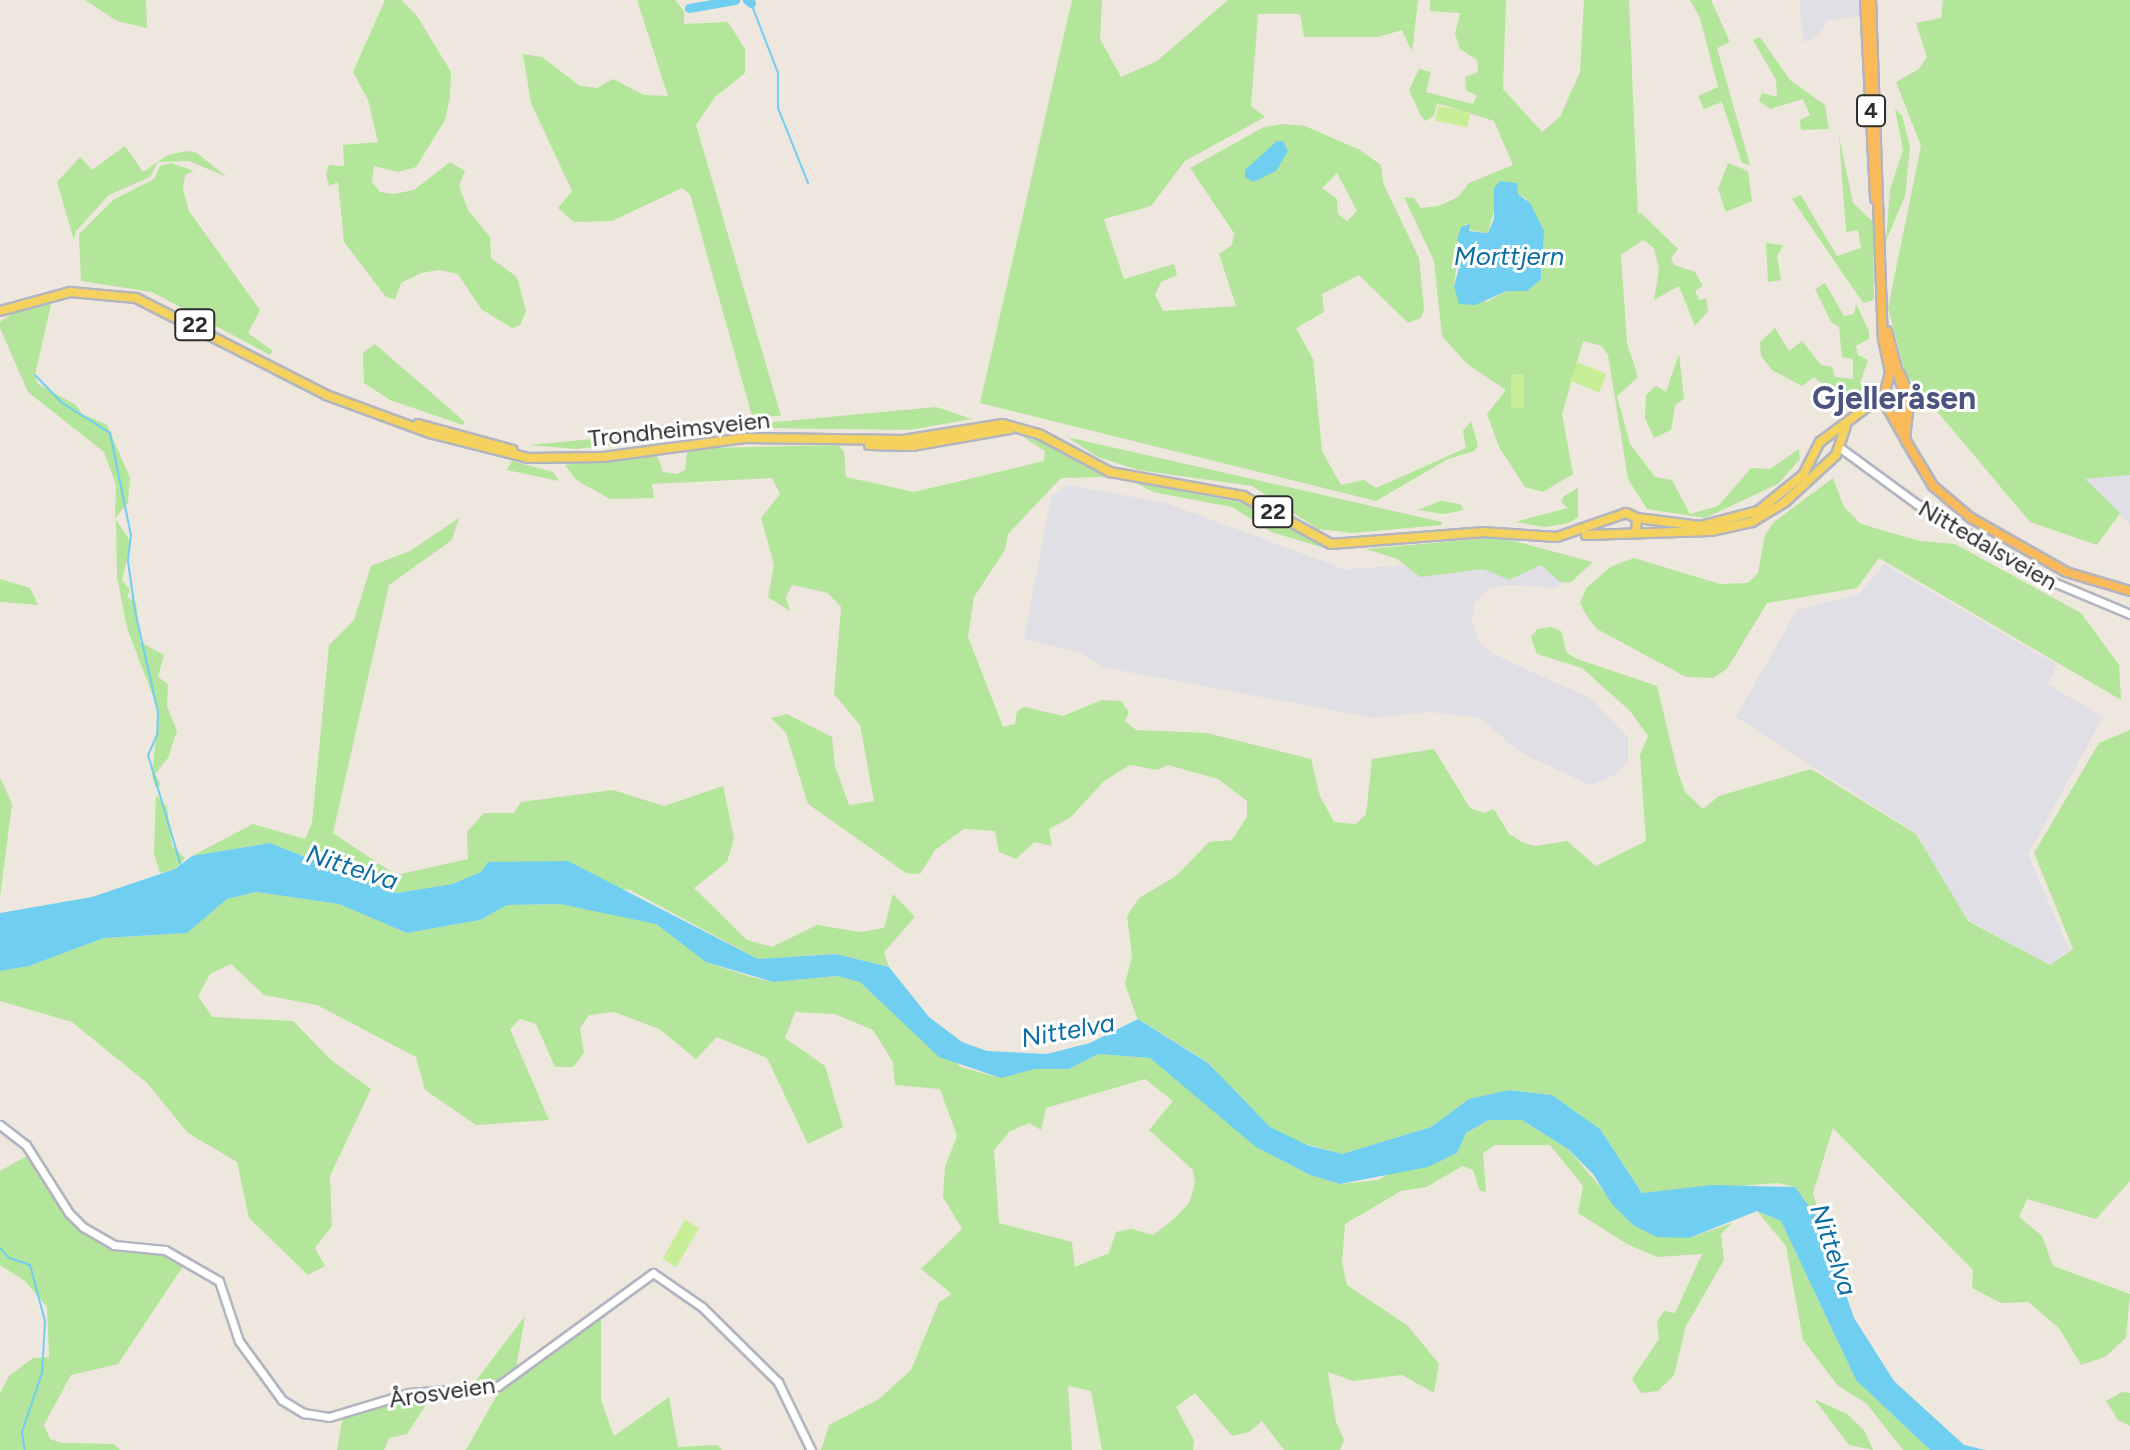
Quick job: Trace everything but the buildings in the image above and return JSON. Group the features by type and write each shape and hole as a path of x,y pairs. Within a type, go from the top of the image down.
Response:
{"highway":[{"name":"4","path":"1868,0 1888,407 1933,486 1971,518 2066,572 2130,591"},
{"name":"4","path":"1884,323 1904,399 1900,406 1906,440"},
{"name":"4","path":"1896,366 1910,397 1906,440"},
{"path":"1885,392 1899,389"},
{"path":"1888,407 1900,406"}],"main road":[{"name":"Trondheimsveien","path":"0,311 54,294 128,296 179,316 326,395 378,414 561,459 745,438 911,439 996,424 1034,433 1110,472 1248,497 1325,543 1482,532 1563,536 1618,517"},
{"name":"22","path":"1618,517 1629,513 1637,518 1700,526 1743,517 1788,490 1818,452 1819,444 1846,428 1885,392"},
{"path":"1867,408 1888,407"},
{"name":"22","path":"1619,533 1628,536 1636,532 1711,531 1745,524 1785,502 1832,458 1846,428"},
{"path":"1828,438 1839,446"},
{"name":"Nittedalsveien","path":"1839,446 1924,508 2032,571 2130,614"},
{"path":"1818,452 1832,458"},
{"name":"Nittedalsveien","path":"1832,458 1854,459"},
{"path":"1618,517 1619,533"},
{"path":"1636,532 1637,518"},
{"name":"Trondheimsveien","path":"1519,535 1550,542 1619,533"},
{"name":"Årosveien","path":"0,1125 26,1145 69,1213 83,1227 114,1245 165,1250 219,1281 239,1341 282,1400 304,1413 329,1417 409,1393 475,1391 506,1383 653,1273 702,1307 781,1386 811,1450"}],"shaded area":[{"path":"1799,0 1858,0 1860,16 1827,21 1815,38 1804,42"},
{"path":"2130,443 2130,524 2084,479"},
{"path":"1068,485 1166,503 1344,569 1566,556 1575,573 1556,588 1509,585 1487,590 1474,604 1472,622 1479,641 1493,654 1590,698 1628,737 1628,760 1617,774 1590,785 1521,753 1480,718 1430,712 1373,718 1102,667 1078,652 1024,639 1051,497"},
{"path":"1884,564 2057,665 2048,684 2103,717 2028,854 2069,950 2050,965 1965,918 1916,833 1736,717 1797,610 1859,594"}],"green space":[{"path":"85,0 146,0 147,28 117,21"},
{"path":"385,0 401,0 417,16 451,72 450,97 445,120 416,167 398,172 374,166 372,182 380,192 394,194 414,190 450,162 465,171 459,186 468,210 490,237 491,258 517,277 526,311 520,325 512,328 481,309 458,274 439,270 421,273 401,283 395,299 386,297 344,242 338,182 329,186 326,174 329,165 344,166 343,145 378,142 368,100 353,72"},
{"path":"637,0 675,0 684,11 684,24 728,22 745,49 745,73 715,97 696,125 781,416 752,416 690,194 682,188 612,221 574,222 558,208 572,191 531,103 523,54 542,57 580,86 597,88 613,79 644,95 668,96"},
{"path":"1072,0 1102,0 1100,39 1121,77 1157,61 1228,0 1418,0 1412,52 1402,30 1378,37 1304,37 1300,14 1258,14 1251,106 1265,117 1185,161 1151,206 1104,219 1124,279 1174,264 1177,275 1161,282 1155,295 1163,311 1236,306 1219,254 1232,245 1234,233 1190,168 1264,127 1284,124 1305,126 1360,150 1381,165 1383,183 1419,258 1424,309 1421,318 1408,323 1359,275 1322,294 1324,312 1296,328 1313,359 1322,451 1341,485 1364,480 1376,488 1466,448 1463,431 1471,421 1478,446 1474,451 1448,459 1376,501 980,403","holes":["1288,150 1276,171 1245,170 1265,157","1337,173 1357,211 1347,221 1338,214 1337,199 1322,188"]},
{"path":"1430,0 1506,0 1503,89 1542,132 1560,117 1580,72 1584,0 1629,0 1638,216 1640,212 1678,249 1671,258 1674,265 1695,272 1703,286 1695,291 1699,300 1706,298 1708,311 1695,326 1679,286 1654,300 1659,269 1654,248 1643,240 1621,255 1627,343 1638,377 1617,396 1630,444 1655,477 1672,480 1690,514 1718,506 1751,468 1770,469 1799,449 1800,459 1778,484 1705,518 1647,509 1628,479 1608,355 1602,346 1583,341 1562,414 1573,474 1543,492 1525,487 1499,447 1487,414 1506,390 1467,364 1442,336 1434,261 1404,197 1414,198 1421,208 1439,206 1458,197 1469,183 1513,165 1494,121 1437,103 1434,116 1425,121 1420,114 1409,90 1419,69 1431,72 1426,92 1473,104 1477,96 1466,90 1465,77 1478,72 1477,60 1460,49 1455,34 1460,13 1430,11","holes":["1518,194 1526,198 1544,252 1541,279 1527,291 1507,291 1486,302 1454,286 1461,233 1466,223 1469,230 1488,233 1495,207"]},
{"path":"1690,0 1711,0 1730,42 1717,48 1750,165 1742,163 1722,102 1704,109 1698,96 1718,87 1700,18"},
{"path":"1943,0 2130,0 2130,475 2085,479 2120,513 2097,545 2030,522 1905,373 1888,308 1921,146 1896,82 1919,69 1927,57 1916,23 1941,18"},
{"path":"1760,37 1790,80 1825,105 1829,129 1801,130 1800,120 1810,115 1803,99 1770,109 1759,101 1762,93 1777,97 1776,80 1753,40"},
{"path":"1438,106 1470,112 1468,127 1435,121"},
{"path":"1895,109 1902,115 1910,147 1905,196 1886,241 1890,189 1903,150"},
{"path":"1839,136 1853,203 1873,222 1874,300 1863,303 1792,199 1801,195 1837,256 1861,248 1858,230 1846,232"},
{"path":"125,146 143,172 168,155 187,151 197,153 227,177 189,161 158,162 150,177 109,195 76,231 74,240 57,182 80,157 92,170"},
{"path":"171,163 194,171 185,175 183,189 189,211 260,310 248,333 273,351 270,355 152,292 81,281 79,234 113,200 154,179 160,166"},
{"path":"1728,163 1748,171 1752,201 1726,212 1718,189"},
{"path":"1766,243 1783,245 1777,256 1781,280 1768,282"},
{"path":"1825,283 1844,316 1854,314 1856,304 1869,331 1869,339 1856,346 1858,355 1868,360 1860,383 1870,389 1864,393 1834,395 1814,377 1802,386 1772,370 1761,356 1760,342 1775,328 1789,351 1802,341 1821,365 1832,367 1835,377 1853,379 1853,359 1842,357 1839,327 1831,322 1815,289"},
{"path":"53,296 35,375 38,384 76,405 82,414 107,425 130,478 128,503 115,518 116,485 104,452 28,392 0,328 0,322 16,311"},
{"path":"375,344 465,422 463,425 390,400 364,383 363,353"},
{"path":"1679,354 1684,399 1675,405 1671,430 1654,438 1645,418 1646,395 1656,386 1666,392"},
{"path":"1577,362 1607,374 1599,393 1570,381"},
{"path":"1511,374 1524,374 1524,408 1511,408"},
{"path":"936,407 972,419 909,430 767,428 576,449 529,445"},
{"path":"1023,437 1046,443 1107,477 1061,478 1008,534 1005,550 974,597 968,637 1003,727 1015,724 1017,711 1025,707 1063,716 1102,700 1121,701 1129,712 1125,721 1136,730 1207,733 1311,759 1320,796 1334,822 1355,824 1366,815 1372,759 1434,749 1470,808 1484,813 1494,809 1509,834 1524,843 1536,846 1567,841 1596,866 1646,841 1640,755 1648,736 1630,711 1582,668 1537,654 1531,637 1537,629 1551,627 1561,631 1567,653 1577,659 1657,686 1685,792 1703,809 1719,796 1811,769 1916,834 1968,921 2050,965 2073,949 2034,853 2099,743 2130,730 2130,1181 2096,1219 2027,1199 2019,1217 2042,1236 2053,1266 2130,1294 2126,1338 2105,1357 2081,1365 2059,1328 2028,1302 2001,1303 1972,1288 1973,1270 1833,1128 1813,1193 1822,1224 1795,1187 1779,1183 1642,1193 1600,1129 1552,1095 1509,1090 1469,1099 1431,1127 1342,1154 1288,1139 1254,1116 1209,1063 1137,1018 1125,984 1132,956 1127,916 1139,898 1176,876 1209,842 1232,840 1247,817 1247,801 1218,779 1168,765 1158,770 1130,765 1104,781 1070,818 1049,829 1052,846 1034,842 1016,859 999,852 995,831 964,829 935,850 920,874 906,873 808,804 786,733 771,718 787,714 832,737 835,766 849,805 874,801 860,725 834,694 841,607 828,593 792,585 786,598 790,611 768,597 774,565 761,518 780,494 772,478 652,484 654,498 610,499 576,480 565,465 651,454 658,457 663,472 677,474 685,470 687,452 708,448 838,445 844,451 846,477 914,492 1044,461 1045,451"},
{"path":"1067,437 1442,522 1442,525 1353,533 1318,529 1252,486 1138,470 1098,457"},
{"path":"512,461 553,472 559,481 507,470"},
{"path":"1833,478 1844,507 1861,524 1920,541 1955,544 2081,613 2119,665 2121,700 1879,558 1857,588 1767,603 1727,669 1713,678 1686,677 1597,629 1586,615 1580,603 1587,587 1612,566 1634,558 1720,584 1748,583 1758,573 1765,535 1774,522"},
{"path":"1134,482 1249,504 1328,549 1271,532 1232,507 1153,492"},
{"path":"1578,488 1578,517 1569,523 1545,527 1515,522 1568,508 1561,502 1564,496"},
{"path":"1441,501 1460,504 1464,510 1444,514 1418,510"},
{"path":"459,518 452,540 389,585 333,833 396,875 468,859 467,832 484,813 514,813 521,802 613,790 664,806 723,786 734,838 727,862 694,888 747,940 772,947 817,925 860,932 884,928 893,894 915,917 884,952 889,967 836,954 758,959 630,890 481,872 452,884 397,893 270,843 192,856 253,824 305,839 312,823 329,645 354,620 371,566 410,551"},
{"path":"116,520 131,542 122,580 130,590 127,597 136,602 140,642 164,655 158,677 168,684 167,706 177,731 168,758 155,774 161,785 155,787 152,775 159,712 127,628 117,577"},
{"path":"1498,537 1593,562 1570,583 1559,581 1541,565 1509,580 1484,569 1420,577 1397,559 1366,549"},
{"path":"0,579 30,588 38,605 0,602"},
{"path":"0,777 12,804 0,897"},
{"path":"156,795 167,807 172,846 185,858 175,869 160,873 154,854"},
{"path":"256,892 339,904 407,933 480,920 507,905 560,904 631,916 656,924 706,962 751,977 773,982 837,976 860,982 961,1067 1000,1078 1035,1069 1069,1069 1098,1054 1150,1058 1179,1078 1255,1146 1310,1175 1340,1184 1378,1180 1490,1120 1522,1120 1568,1149 1633,1225 1689,1238 1732,1223 1721,1234 1724,1260 1686,1326 1674,1375 1658,1391 1641,1393 1632,1379 1659,1339 1657,1322 1664,1311 1675,1313 1702,1254 1657,1257 1627,1244 1578,1213 1583,1186 1550,1145 1495,1145 1483,1153 1486,1192 1480,1191 1473,1170 1463,1166 1426,1187 1401,1191 1345,1224 1342,1263 1347,1285 1408,1326 1439,1364 1434,1393 1402,1375 1353,1381 1328,1372 1336,1422 1344,1440 1340,1450 1284,1450 1262,1421 1249,1432 1232,1436 1195,1393 1176,1407 1194,1440 1193,1450 1102,1450 1091,1391 1068,1386 1072,1450 821,1450 829,1425 879,1399 911,1370 939,1302 952,1294 921,1269 962,1229 943,1197 945,1167 957,1136 940,1089 895,1085 893,1062 873,1030 835,1014 795,1012 785,1038 825,1066 843,1127 808,1144 767,1058 717,1037 696,1059 659,1029 614,1012 589,1015 580,1028 584,1053 573,1067 555,1067 536,1024 520,1019 510,1029 549,1120 476,1125 425,1090 416,1057 317,1005 264,995 231,964 210,974 198,996 212,1017 293,1021 331,1060 371,1089 330,1176 332,1226 315,1248 325,1266 308,1275 249,1218 237,1162 188,1133 147,1083 72,1022 0,1001 0,971 29,966 104,938 187,933 227,899","holes":["1145,1079 1173,1101 1149,1130 1193,1170 1195,1183 1189,1203 1153,1235 1131,1229 1116,1232 1109,1253 1075,1267 1072,1242 999,1223 994,1150 1010,1131 1029,1123 1041,1130 1046,1108"]},
{"path":"32,1153 69,1214 106,1241 157,1247 187,1260 118,1364 71,1375 44,1425 50,1439 62,1443 114,1444 120,1450 0,1450 0,1394 9,1376 33,1358 49,1357 47,1307 25,1281 0,1265 0,1171"},
{"path":"1757,1211 1781,1221 1856,1380 1930,1450 1903,1450 1866,1403 1838,1386 1803,1340 1786,1246"},
{"path":"685,1220 699,1228 676,1267 662,1259"},
{"path":"601,1315 601,1400 614,1436 669,1397 678,1447 717,1445 722,1450 466,1450 498,1393 472,1386 525,1316 514,1381"},
{"path":"2122,1392 2130,1393 2130,1426 2118,1420 2106,1401"},
{"path":"431,1397 407,1434 389,1438 384,1450 337,1450 343,1415"},
{"path":"1814,1399 1847,1414 1864,1430 1873,1450 1849,1445"}],"water":[{"path":"1277,141 1283,141 1288,151 1276,171 1253,182 1245,177 1245,170"},
{"name":"Morttjern","path":"1500,181 1517,183 1518,194 1530,203 1544,231 1541,279 1527,291 1507,291 1475,305 1459,304 1454,286 1463,253 1457,240 1461,227 1470,224 1469,231 1488,233 1494,219 1494,188"},
{"path":"270,843 397,893 452,884 481,872 488,862 568,861 758,959 836,954 889,967 929,1017 962,1042 987,1051 1047,1054 1090,1043 1138,1019 1208,1063 1270,1127 1307,1145 1342,1154 1431,1127 1469,1099 1509,1090 1552,1095 1600,1129 1642,1193 1712,1185 1795,1187 1822,1224 1854,1318 1894,1381 1964,1445 1985,1450 1930,1450 1856,1380 1781,1221 1757,1211 1689,1238 1657,1237 1633,1225 1612,1204 1593,1174 1568,1149 1522,1120 1489,1120 1466,1133 1457,1153 1428,1167 1340,1184 1310,1175 1256,1147 1150,1058 1098,1054 1069,1069 1035,1069 1001,1078 939,1057 860,982 837,976 773,982 706,962 656,924 560,904 507,905 480,920 407,933 339,904 256,892 227,899 187,933 104,938 29,966 0,971 0,913 92,897 175,869 192,856"}],"waterway":[{"path":"689,8 735,0"},
{"path":"747,0 751,3"},
{"path":"751,3 778,73 778,108 808,183"},
{"path":"35,375 62,403 110,433 131,535 128,561 135,611 158,712 157,735 148,755 181,866"},
{"path":"0,1248 9,1258 30,1265 45,1321 42,1373 22,1432 25,1450"}],"district":[{"name":"Gjelleråsen","path":"1894,398"}],"water label":[{"name":"Nittelva","path":"352,868"},
{"name":"Nittelva","path":"1068,1031"},
{"name":"Nittelva","path":"1833,1250"}]}
